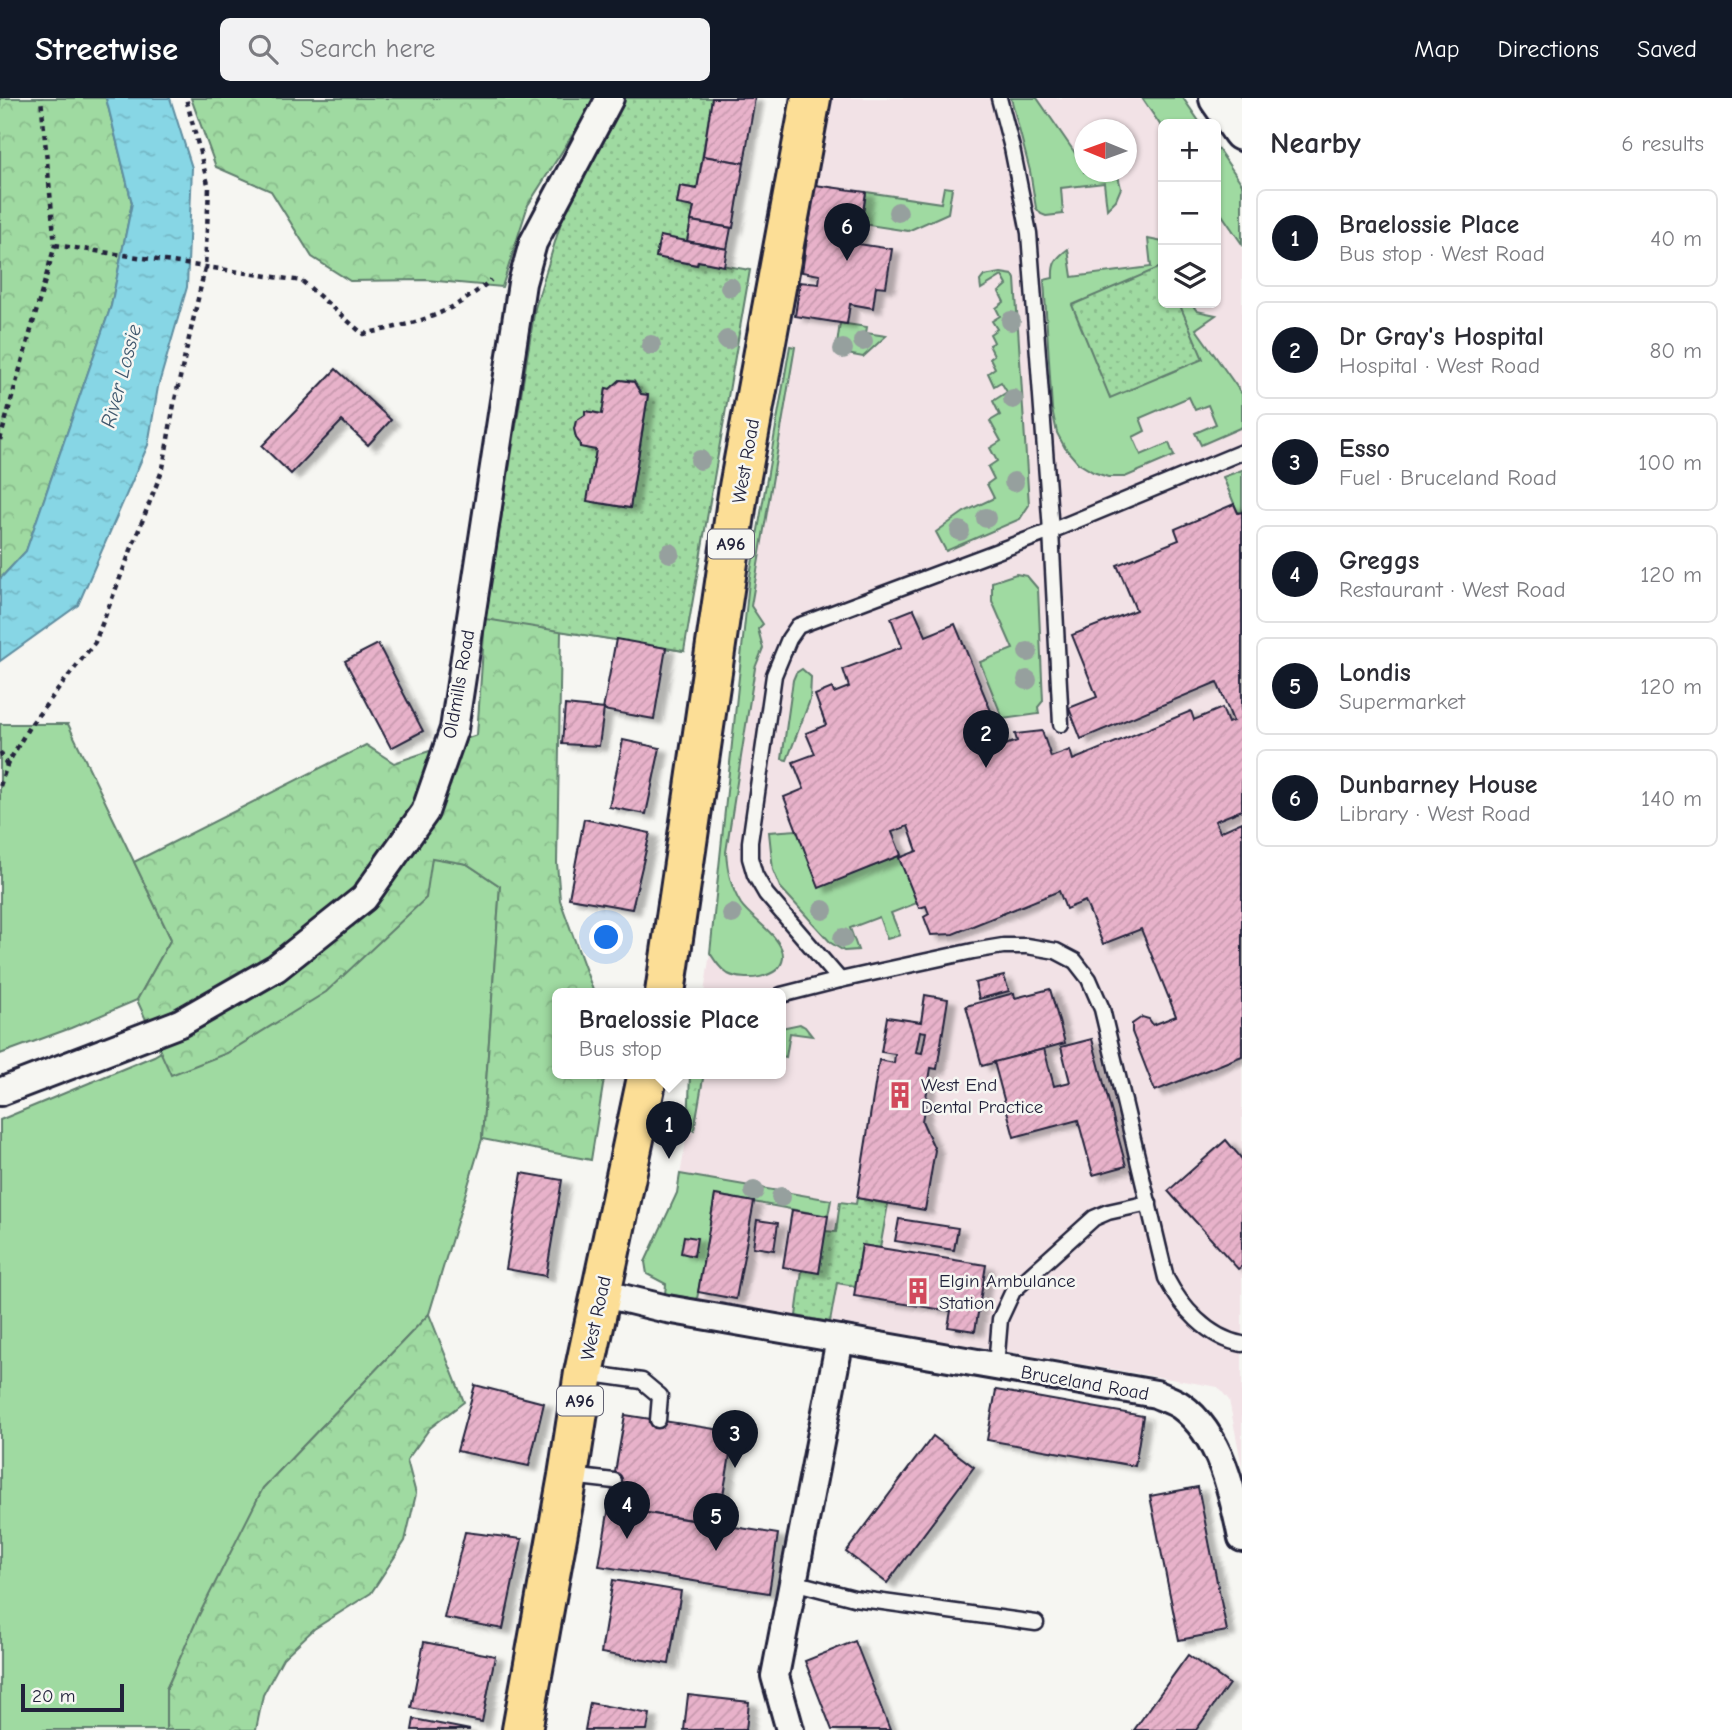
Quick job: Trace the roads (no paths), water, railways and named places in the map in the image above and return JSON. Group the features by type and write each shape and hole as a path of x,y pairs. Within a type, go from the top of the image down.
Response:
{"highway":[{"name":"West Road","path":"666,988 739,487 811,98"},
{"name":"West Road","path":"522,1730 584,1373 647,1079"}],"main road":[{"path":"1219,98 1242,131"}],"street":[{"name":"Oldmills Road","path":"0,1092 180,1023 276,968 364,898 425,812 454,729 522,283 533,243 610,98"},
{"name":"Bruceland Road","path":"601,1293 667,1309 1156,1394 1181,1407 1214,1447 1227,1476 1242,1538"},
{"path":"790,1730 775,1676 840,1339"}],"lane":[{"path":"999,98 1012,148 1030,250 1051,531 1061,724"},
{"path":"840,979 766,894 755,875 750,858 774,675 798,626 1051,531 1242,452"},
{"path":"786,994 840,979 1003,946 1041,947 1075,961 1089,979 1102,1009 1166,1278 1179,1300 1202,1324 1223,1338 1242,1344"},
{"path":"996,1366 1000,1319 1013,1291 1094,1218 1108,1212 1149,1203"},
{"path":"584,1373 642,1381 660,1396 658,1420"},
{"path":"568,1476 614,1481"},
{"path":"793,1582 854,1598 1036,1623"}],"water":[{"name":"River Lossie","path":"106,98 170,98 192,168 187,287 158,387 148,445 78,605 0,661 0,579 26,551 111,306 132,203"}],"place":[{"name":"Dunbarney House","path":"847,261"},
{"name":"Dr Gray's Hospital","path":"986,768"},
{"name":"West End Dental Practice","path":"900,1095"},
{"name":"Braelossie Place","path":"669,1159"},
{"name":"Elgin Ambulance Station","path":"918,1291"},
{"name":"Esso","path":"735,1468"},
{"name":"Greggs","path":"627,1539"},
{"name":"Londis","path":"716,1551"}]}
